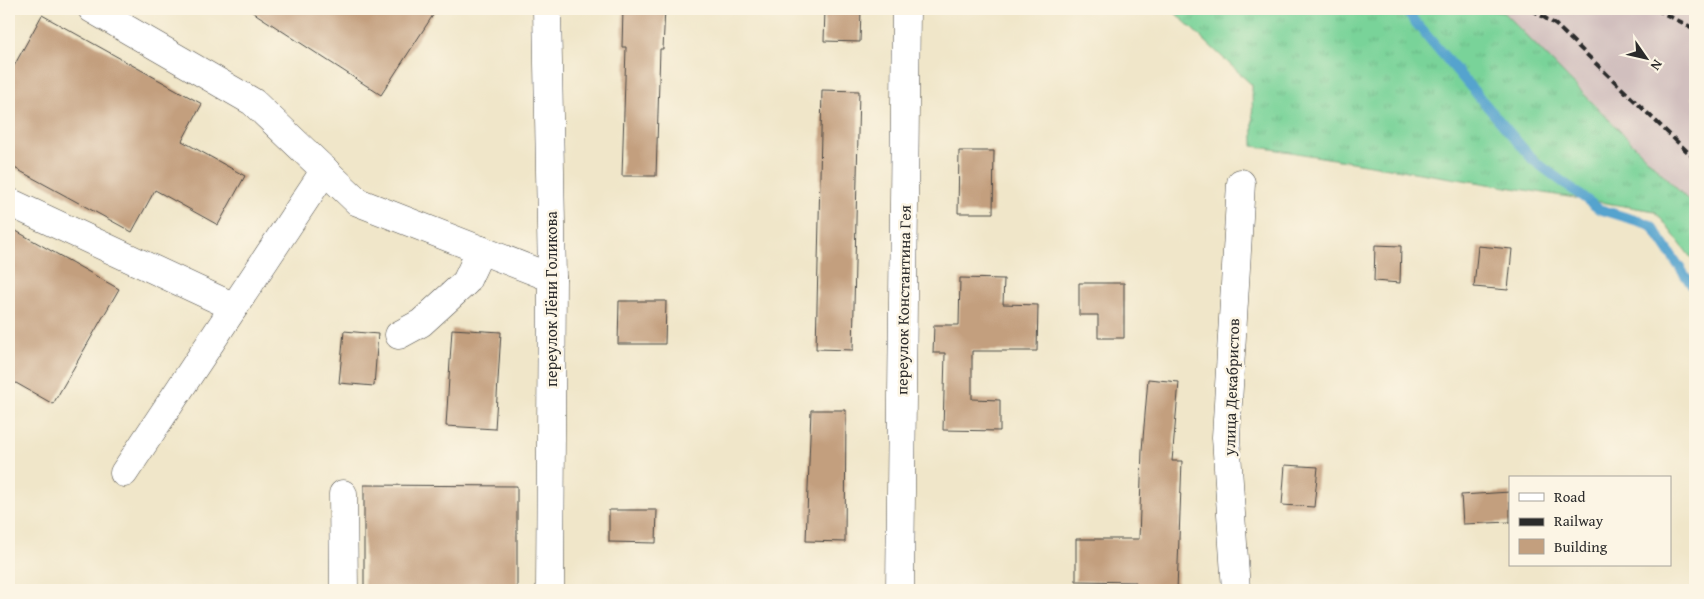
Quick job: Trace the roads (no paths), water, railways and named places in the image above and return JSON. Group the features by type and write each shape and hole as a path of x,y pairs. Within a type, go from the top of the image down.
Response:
{"street":[{"path":"92,9 253,102 358,202 552,278"},
{"name":"переулок Лёни Голикова","path":"547,9 552,278 550,590"},
{"name":"переулок Константина Гея","path":"900,590 906,9"},
{"path":"124,473 325,170"},
{"name":"улица Декабристов","path":"1236,590 1226,437 1241,184"},
{"path":"9,202 234,307"},
{"path":"399,335 421,323 466,282 481,250"},
{"path":"343,494 344,590"}],"waterway":[{"path":"1404,9 1533,160 1599,209 1651,225 1695,290"}],"railway":[{"path":"1531,9 1556,25 1695,159"},
{"path":"1655,9 1695,29"}]}
